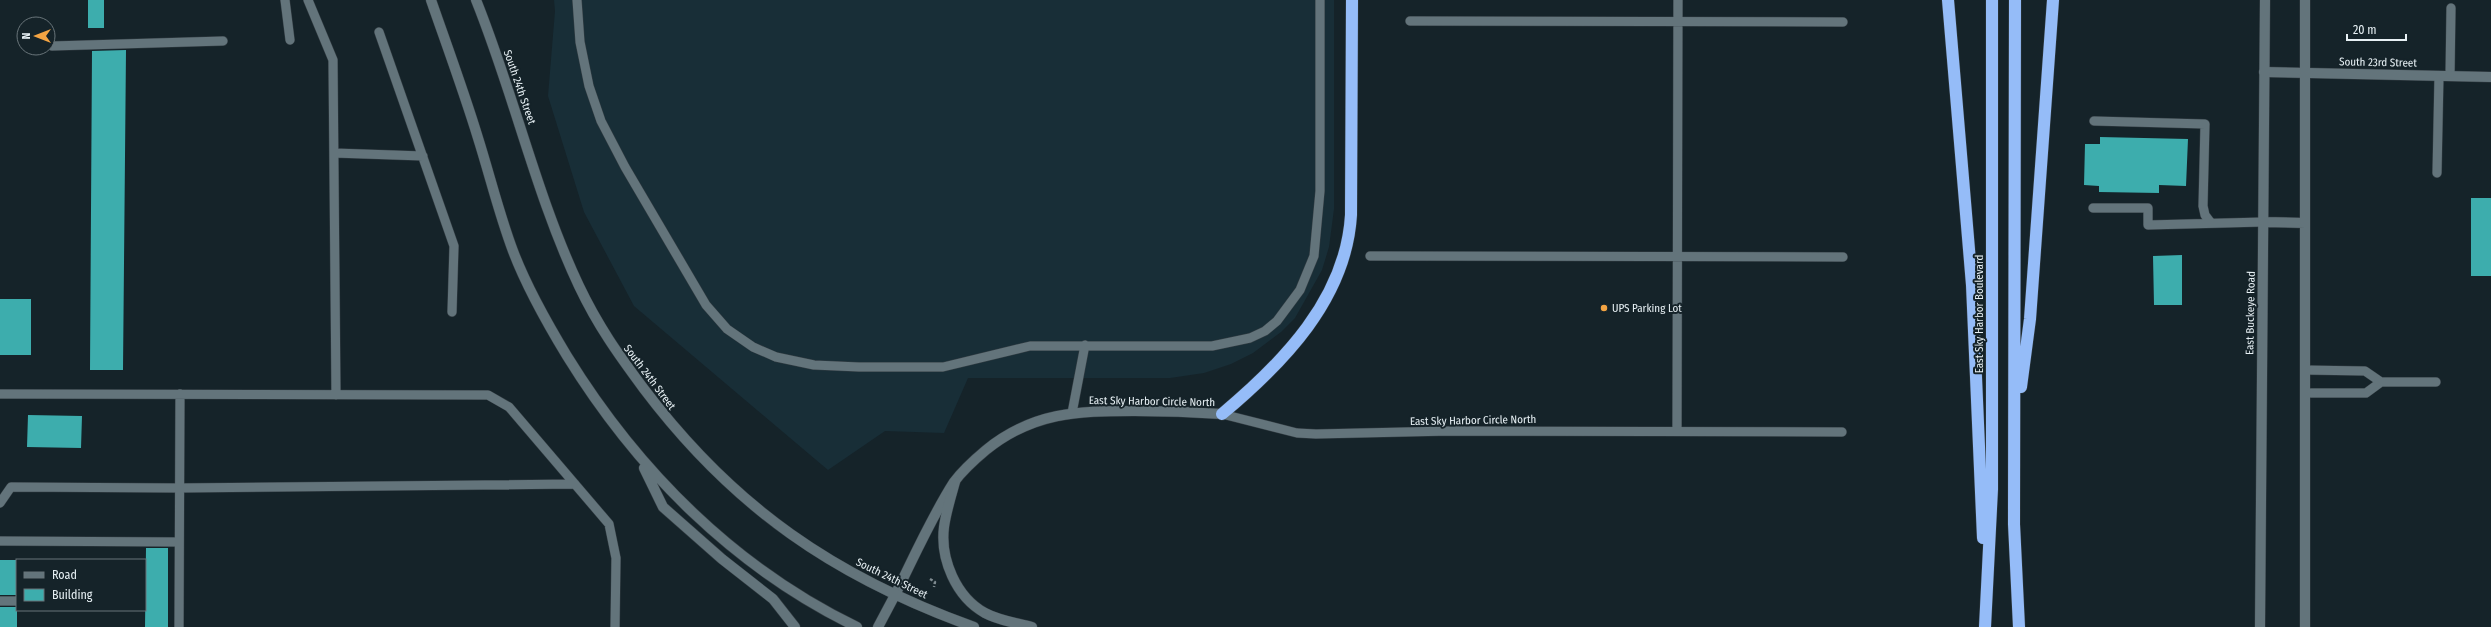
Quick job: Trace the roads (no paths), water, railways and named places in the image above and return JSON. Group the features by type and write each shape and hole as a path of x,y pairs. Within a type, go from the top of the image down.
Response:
{"highway":[{"path":"1222,414 1275,367 1324,301 1342,266 1350,231 1351,215 1352,0"},
{"path":"1948,0 1972,285 1985,621"},
{"name":"East Sky Harbor Boulevard","path":"1985,621 1992,489 1992,0"},
{"path":"2015,0 2014,430 2015,571 2018,622"},
{"path":"2014,430 2030,319 2053,0"}],"main road":[{"path":"431,0 476,131 514,252 533,295 586,386 638,457 691,512 748,560 815,605 857,627"},
{"name":"South 24th Street","path":"476,0 555,231 579,286 606,338 659,408 723,480 762,514 826,558 895,594 974,627"},
{"name":"East Buckeye Road","path":"2260,627 2265,0"},
{"path":"2305,627 2306,0"},
{"name":"South 23rd Street","path":"2264,72 2491,77"},
{"path":"2263,222 2305,223"},
{"name":"East Sky Harbor Circle North","path":"878,627 930,523 955,482 979,456 1011,432 1044,418 1072,413 1180,412 1222,414"},
{"path":"638,457 663,507 722,559 773,599 795,627"},
{"path":"955,482 944,526 944,546 955,581 965,596 986,614 1032,627"}],"lane":[{"path":"285,0 290,40"},
{"path":"308,0 333,60 336,395"},
{"path":"577,0 580,42 589,86 602,121 625,167 706,305 727,329 753,347 776,357 814,365 859,367 936,367 961,363 1030,346 1212,346 1250,338 1265,331 1277,321 1300,290 1314,256 1320,215 1320,0"},
{"path":"1677,431 1678,0"},
{"path":"2450,76 2451,8"},
{"path":"1410,21 1843,22"},
{"path":"379,32 454,246 452,312"},
{"path":"56,46 223,41"},
{"path":"2438,173 2439,76"},
{"path":"2094,121 2205,124 2203,206 2205,215 2211,223"},
{"path":"334,153 422,156"},
{"path":"2093,208 2148,208 2148,225 2263,222"},
{"path":"1370,256 1843,257"},
{"path":"1072,413 1085,345"},
{"path":"2305,370 2365,371 2381,382 2436,382"},
{"path":"2305,394 2366,393 2381,382"},
{"path":"0,394 488,395 509,407 609,524 616,558 615,627"},
{"path":"179,627 180,394"},
{"name":"East Sky Harbor Circle North","path":"1222,414 1297,433 1316,434 1450,430 1842,432"},
{"path":"0,503 11,487 179,488 575,484"},
{"path":"0,541 179,542"},
{"path":"0,601 16,601"}],"place":[{"name":"UPS Parking Lot","path":"1604,308"}]}
